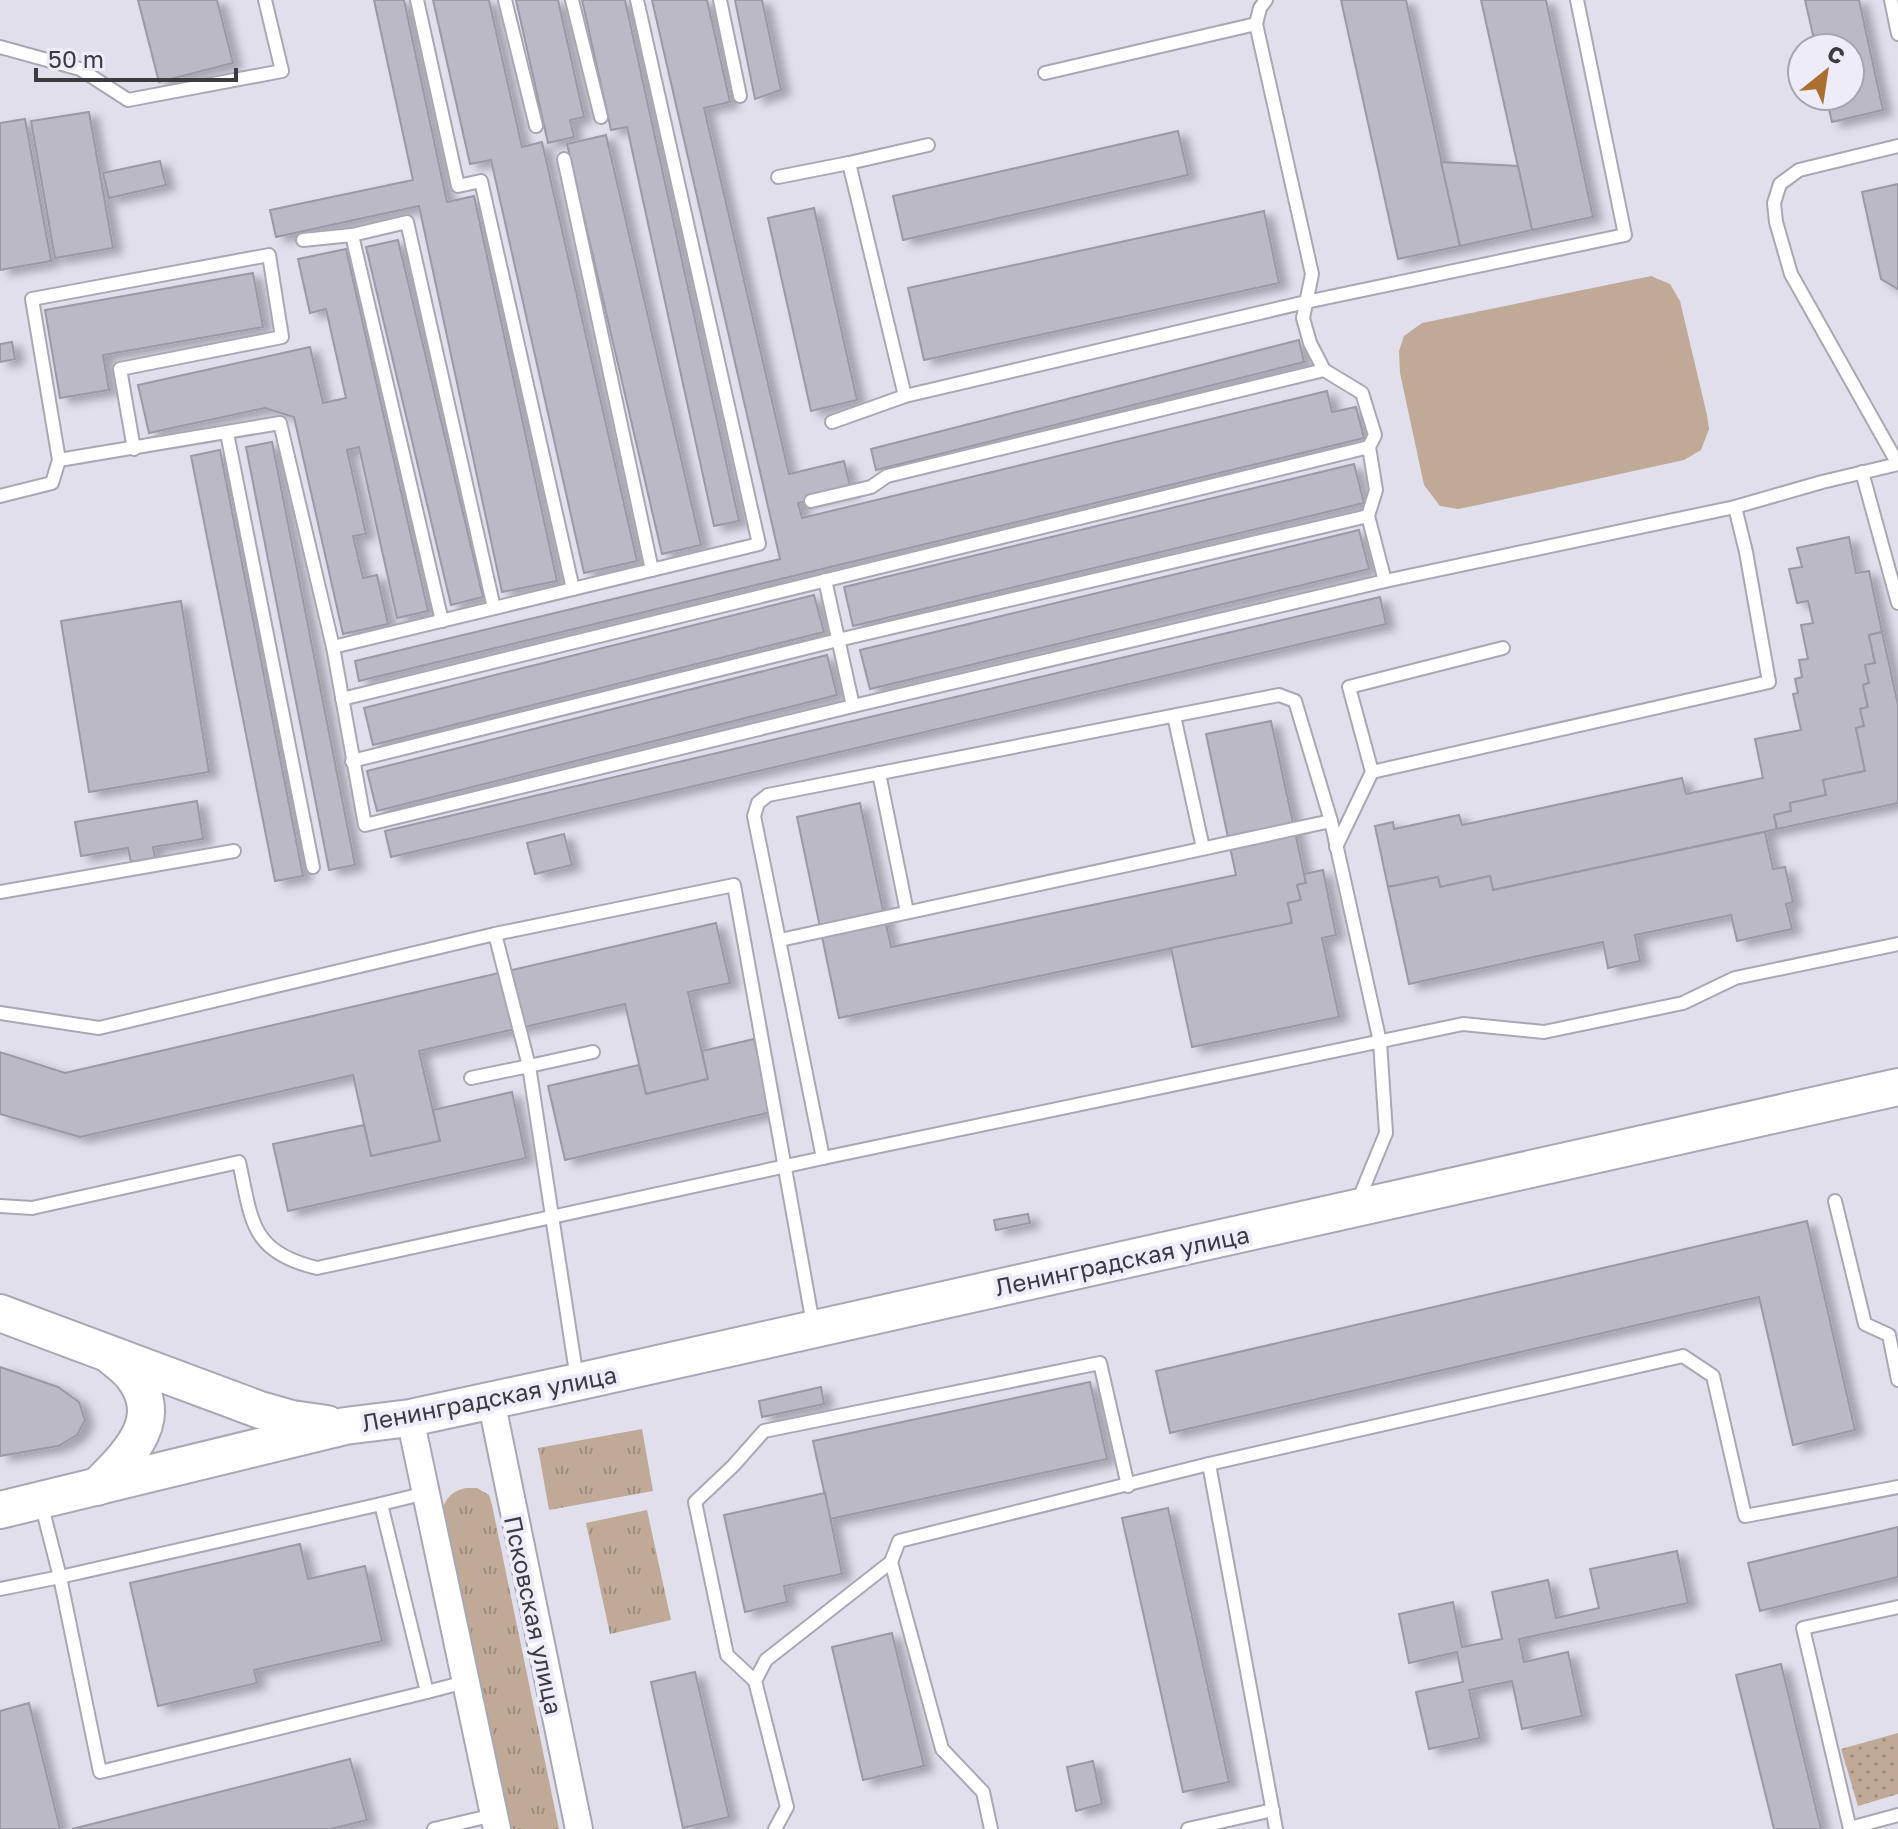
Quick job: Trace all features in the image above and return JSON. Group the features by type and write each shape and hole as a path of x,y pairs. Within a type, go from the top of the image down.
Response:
{"main road":[{"name":"Ленинградская улица","path":"0,1510 345,1426 410,1418 577,1382 1898,1087"},
{"name":"Ленинградская улица","path":"0,1313 260,1410 292,1419 345,1426"},
{"path":"97,1487 142,1437 146,1413 143,1396 133,1376 109,1353"}],"street":[{"name":"Псковская улица","path":"491,1400 579,1829"},
{"path":"410,1418 496,1822"}],"lane":[{"path":"0,47 80,69 128,100 282,71 265,0"},
{"path":"417,0 458,186 481,181 573,589"},
{"path":"505,0 536,126"},
{"path":"572,0 601,117"},
{"path":"333,647 759,544 637,0"},
{"path":"720,0 740,96"},
{"path":"1266,0 1260,8 1256,24 1312,274 1303,318 1310,343 1324,370 1362,393 1375,435 1369,447 1376,490 1368,516 1385,581"},
{"path":"832,422 905,396 1306,302 1625,235 1577,0"},
{"path":"1891,0 1898,34"},
{"path":"1045,73 1256,24"},
{"path":"778,177 928,145"},
{"path":"59,460 280,423 333,647 365,825 1385,581 1735,507 1898,464 1791,274 1776,222 1774,203 1780,184 1799,170 1898,146"},
{"path":"564,159 652,570"},
{"path":"849,163 905,396"},
{"path":"303,240 352,235 407,222 494,608"},
{"path":"352,235 442,621"},
{"path":"0,496 52,483 59,460 32,299 269,255 282,337 120,369 134,449"},
{"path":"811,501 871,487 887,476 1324,370"},
{"path":"227,433 313,867"},
{"path":"342,699 1369,447"},
{"path":"1862,472 1898,603"},
{"path":"1372,772 1769,682 1735,507"},
{"path":"352,761 838,640 1368,516"},
{"path":"825,580 853,706"},
{"path":"1336,847 1372,772 1349,687 1503,648"},
{"path":"823,1158 754,816 758,803 768,795 1279,695 1295,701 1331,821 1380,1042 1386,1133 1356,1208"},
{"path":"1174,716 1203,848"},
{"path":"879,773 907,912"},
{"path":"780,940 1331,821"},
{"path":"0,892 234,851"},
{"path":"0,1013 99,1028 495,934 734,885 814,1327"},
{"path":"495,934 529,1066 577,1382"},
{"path":"0,1206 32,1208 239,1162 254,1229 280,1256 317,1268 1463,1024 1544,1032 1683,1003 1735,978 1898,944"},
{"path":"471,1078 593,1052"},
{"path":"1835,1201 1865,1324 1893,1334 1898,1380"},
{"path":"755,1681 766,1660 891,1562 899,1541 1209,1464 1683,1356 1713,1376 1745,1516 1898,1487"},
{"path":"772,1828 787,1807 755,1681 727,1655 695,1502 764,1431 1100,1363 1128,1486"},
{"path":"1209,1464 1276,1829"},
{"path":"0,1589 426,1493"},
{"path":"40,1500 60,1577 100,1772 465,1682"},
{"path":"381,1504 427,1692"},
{"path":"891,1562 942,1749 983,1792 991,1829"},
{"path":"1898,1607 1803,1628 1850,1828 1898,1815"},
{"path":"1188,1829 1273,1810"},
{"path":"434,1829 496,1822"}],"green space":[{"path":"1651,276 1670,284 1680,301 1709,429 1701,450 1684,460 1478,505 1458,509 1440,506 1424,485 1400,373 1399,351 1404,336 1422,323"},
{"path":"642,1429 653,1491 549,1510 538,1448"},
{"path":"466,1488 477,1488 489,1495 492,1505 559,1829 507,1829 440,1516 448,1498"},
{"path":"647,1510 671,1620 610,1634 586,1523"},
{"path":"1898,1733 1898,1794 1858,1806 1841,1749"}],"building":[{"path":"138,0 217,0 233,63 159,82"},
{"path":"374,0 404,0 447,202 474,196 557,581 502,592 419,206 276,237 270,210 413,180"},
{"path":"433,0 489,0 522,147 542,142 637,561 584,573 491,160 470,164"},
{"path":"516,0 558,0 584,117 570,120 574,137 548,143"},
{"path":"582,0 625,0 739,521 714,526 627,127 611,130"},
{"path":"652,0 707,0 730,102 704,108 789,474 844,461 851,491 798,503 802,518 1327,391 1332,412 1356,407 1364,438 359,681 355,661 780,559"},
{"path":"735,0 762,0 781,90 755,99"},
{"path":"1341,0 1406,0 1460,246 1398,259"},
{"path":"1481,0 1546,0 1593,217 1532,230"},
{"path":"1805,0 1859,0 1866,32 1812,32"},
{"path":"1866,32 1883,110 1832,122 1830,112 1866,112"},
{"path":"89,112 113,248 55,258 31,121"},
{"path":"25,119 51,261 0,270 0,123"},
{"path":"1178,131 1188,175 903,240 893,196"},
{"path":"606,135 701,545 662,554 567,144"},
{"path":"160,161 166,185 109,198 103,173"},
{"path":"1441,162 1518,166 1532,230 1460,246"},
{"path":"1898,184 1898,289 1881,279 1862,192"},
{"path":"814,208 857,400 811,411 768,218"},
{"path":"1264,211 1279,283 924,360 908,288"},
{"path":"398,240 483,597 451,605 366,247"},
{"path":"346,249 428,611 397,618 359,447 347,450 366,534 353,536 363,578 377,575 388,624 343,634 294,417 265,408 149,433 138,385 310,347 323,403 346,398 326,309 310,313 298,259"},
{"path":"253,273 263,327 103,355 109,390 60,398 45,310"},
{"path":"1299,340 1304,362 876,470 871,449"},
{"path":"12,342 15,359 0,362 0,344"},
{"path":"272,442 355,865 329,870 246,447"},
{"path":"220,450 303,876 275,881 191,456"},
{"path":"1354,464 1364,503 853,626 844,587"},
{"path":"1359,530 1369,569 870,689 860,650"},
{"path":"1849,537 1856,573 1869,571 1882,632 1869,635 1875,663 1865,665 1869,683 1863,685 1868,707 1860,709 1864,726 1856,728 1865,771 1823,780 1826,795 1790,803 1791,811 1774,815 1777,829 1493,890 1490,876 1440,887 1438,877 1388,887 1375,826 1393,822 1394,829 1459,815 1462,825 1682,778 1686,794 1763,778 1755,739 1801,730 1793,694 1798,693 1795,679 1802,677 1799,660 1808,659 1801,625 1813,623 1808,601 1797,603 1789,569 1802,567 1797,548"},
{"path":"814,595 824,632 373,745 364,708"},
{"path":"1380,597 1386,624 391,857 385,831"},
{"path":"181,601 209,772 89,792 61,621"},
{"path":"1882,632 1898,705 1898,803 1777,829 1774,815 1791,811 1790,803 1826,795 1823,780 1865,771 1856,728 1864,726 1860,709 1868,707 1863,685 1869,683 1865,665 1875,663 1869,635"},
{"path":"827,655 837,695 377,811 367,771"},
{"path":"1271,721 1306,883 1297,885 1301,900 1288,903 1292,923 839,1018 797,817 860,803 891,947 1236,875 1206,734"},
{"path":"197,801 203,839 153,847 155,858 131,862 128,848 81,856 75,822"},
{"path":"1765,832 1773,869 1785,867 1793,902 1786,904 1792,929 1737,941 1731,915 1635,935 1640,961 1608,968 1603,942 1409,984 1388,887 1438,877 1440,887 1490,876 1493,890"},
{"path":"564,834 572,865 535,874 527,843"},
{"path":"1323,870 1336,935 1322,938 1339,1017 1192,1047 1171,948 1292,923 1288,903 1301,900 1297,885 1306,883 1304,874"},
{"path":"716,923 730,983 688,992 708,1079 646,1094 625,1004 419,1051 440,1141 371,1156 353,1075 80,1137 0,1114 0,1052 65,1073"},
{"path":"754,1039 771,1112 565,1160 548,1086 639,1065 646,1094 708,1079 702,1051"},
{"path":"512,1092 526,1158 288,1211 273,1144 364,1125 371,1156 440,1141 433,1110"},
{"path":"1028,1214 1030,1223 996,1230 994,1220"},
{"path":"1807,1221 1855,1430 1793,1445 1759,1297 1170,1433 1156,1371"},
{"path":"0,1367 58,1387 79,1402 85,1420 77,1435 58,1446 0,1456"},
{"path":"1090,1382 1107,1459 830,1519 813,1441"},
{"path":"821,1387 824,1404 762,1417 759,1401"},
{"path":"825,1493 842,1574 784,1586 787,1602 745,1612 724,1515"},
{"path":"1168,1508 1229,1782 1183,1792 1122,1518"},
{"path":"1898,1527 1898,1577 1760,1611 1748,1563"},
{"path":"300,1544 308,1579 365,1566 382,1641 254,1670 257,1683 158,1706 130,1583"},
{"path":"1677,1551 1688,1603 1519,1639 1524,1662 1568,1652 1582,1716 1522,1729 1512,1681 1469,1690 1480,1738 1429,1749 1416,1692 1463,1682 1457,1652 1409,1663 1399,1614 1453,1602 1462,1647 1502,1639 1492,1592 1548,1580 1556,1618 1599,1608 1590,1569"},
{"path":"892,1633 924,1766 863,1780 832,1647"},
{"path":"1781,1664 1821,1829 1774,1829 1736,1675"},
{"path":"695,1672 729,1817 683,1828 651,1682"},
{"path":"29,1703 60,1829 0,1829 0,1711"},
{"path":"350,1759 367,1820 331,1829 72,1829"},
{"path":"1093,1761 1102,1804 1076,1811 1067,1767"}]}
